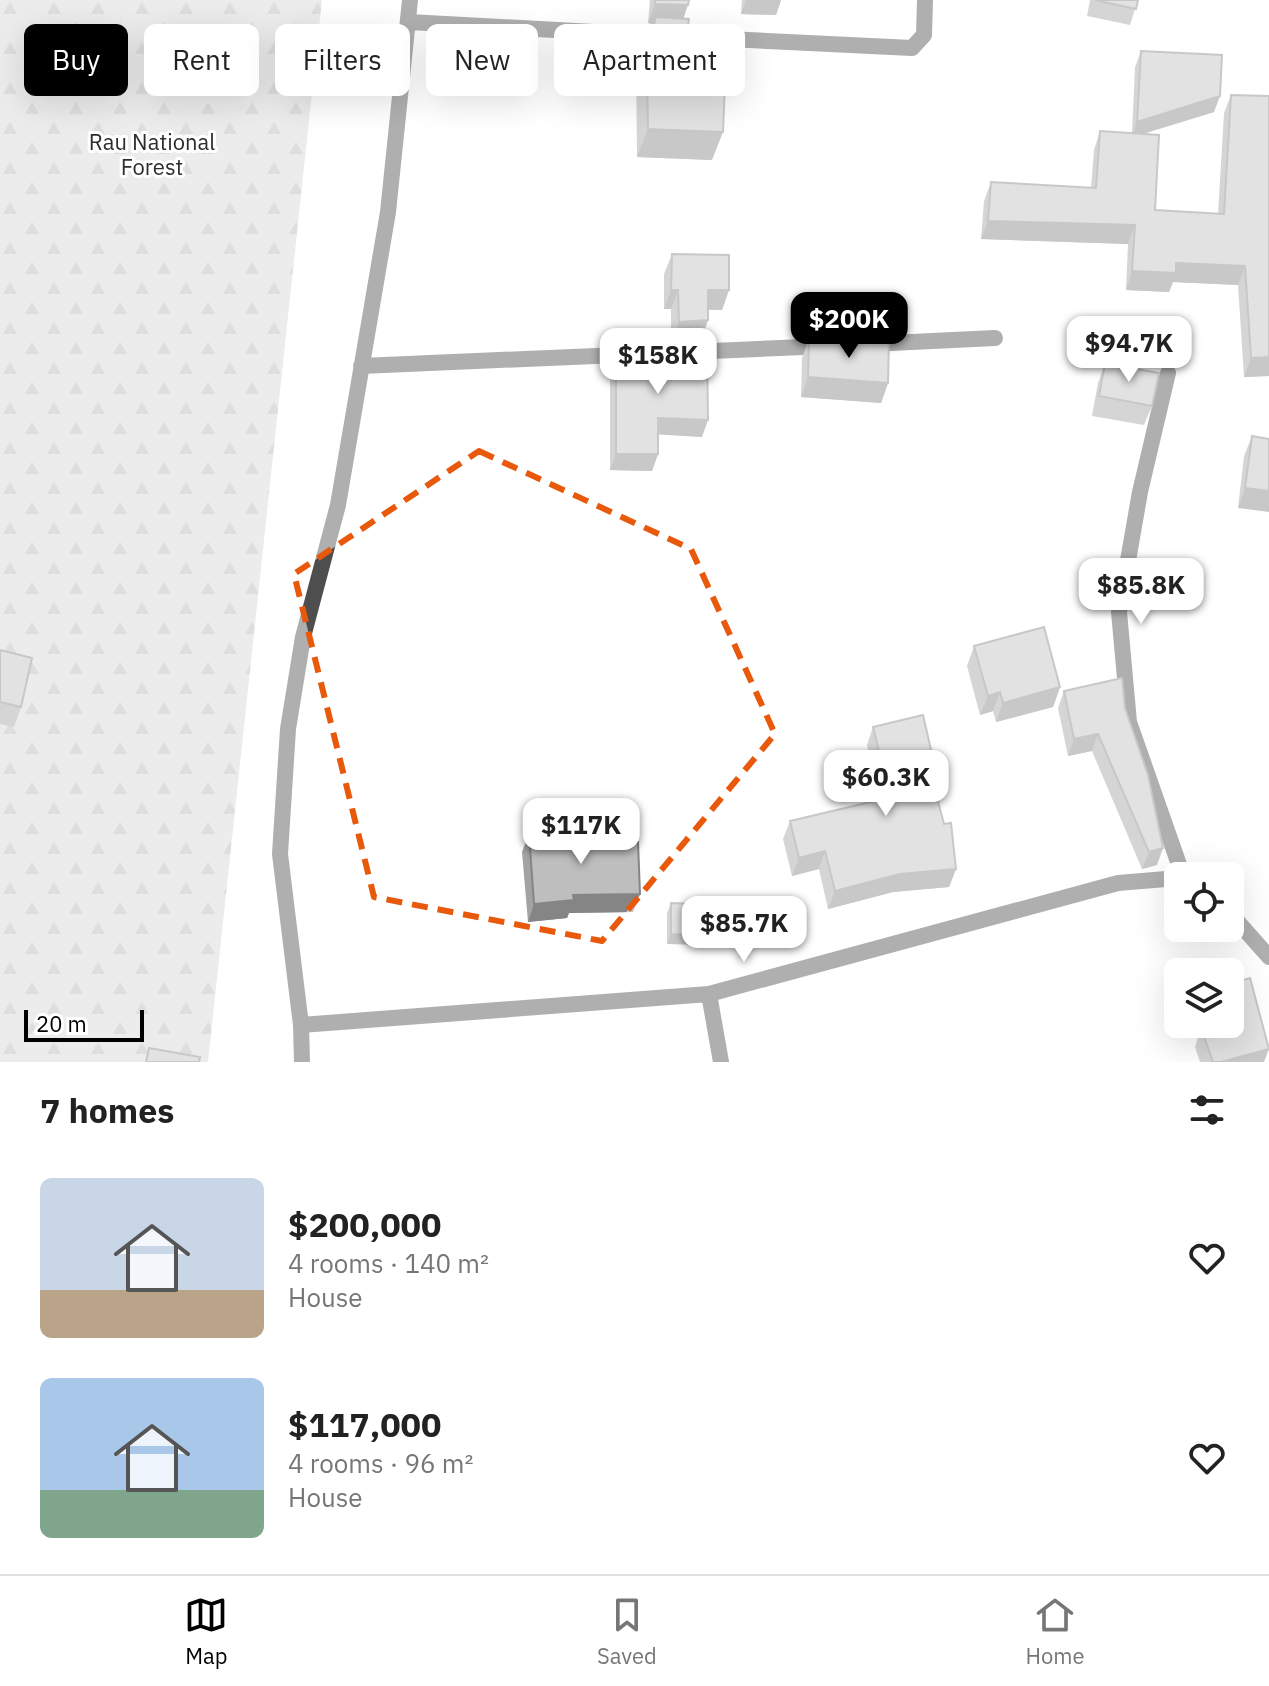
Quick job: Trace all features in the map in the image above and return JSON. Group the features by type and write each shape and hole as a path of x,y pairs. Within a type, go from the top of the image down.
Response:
{"street":[{"path":"302,1062 301,1025 280,854 288,729 303,637 338,505 388,212 410,0"},
{"path":"409,22 912,48 924,35 925,0"},
{"path":"361,366 995,338"},
{"path":"1168,373 1140,492 1119,612 1129,722 1175,862"},
{"path":"301,1025 709,994 1118,883 1164,879"},
{"path":"1244,929 1269,957"},
{"path":"709,994 721,1062"}],"highlighted area":[{"path":"479,451 691,549 775,734 602,941 374,897 294,574"}],"green space":[{"name":"Rau National Forest","path":"0,0 322,0 319,24 275,24 275,96 312,96 208,1062 0,1062"}],"building":[{"path":"655,0 689,0 688,5 655,4"},
{"path":"1095,0 1138,0 1136,9"},
{"path":"655,17 689,19 688,24 654,24"},
{"path":"1141,51 1222,55 1220,96 1137,122"},
{"path":"1231,95 1269,96 1269,357 1251,358 1245,266 1176,263 1176,273 1132,271 1135,225 988,221 991,182 1096,188 1100,131 1159,135 1155,210 1224,214"},
{"path":"647,96 724,96 723,132 648,129"},
{"path":"672,254 729,255 729,290 708,290 708,320 679,322 678,290 671,290"},
{"path":"809,338 889,340 888,383 808,377"},
{"path":"707,346 708,420 658,418 658,454 616,454 616,356 678,356 678,347"},
{"path":"1105,363 1159,373 1152,406 1099,396"},
{"path":"1252,436 1269,439 1269,491 1245,488"},
{"path":"1044,627 1060,687 1003,703 1000,692 988,696 974,646"},
{"path":"0,650 32,658 21,707 0,702"},
{"path":"1122,678 1125,708 1148,775 1163,848 1149,852 1098,734 1074,739 1064,691"},
{"path":"923,715 934,763 928,764 944,824 951,823 956,869 900,874 835,891 825,851 799,858 790,821 879,800 875,782 886,779 873,727"},
{"path":"594,829 595,844 638,842 640,894 573,895 574,900 534,904 529,834"},
{"path":"671,903 723,905 723,935 671,934"},
{"path":"1250,978 1269,1049 1213,1062 1205,1038 1244,1038 1244,980"},
{"path":"149,1048 200,1057 199,1062 146,1062"}]}
